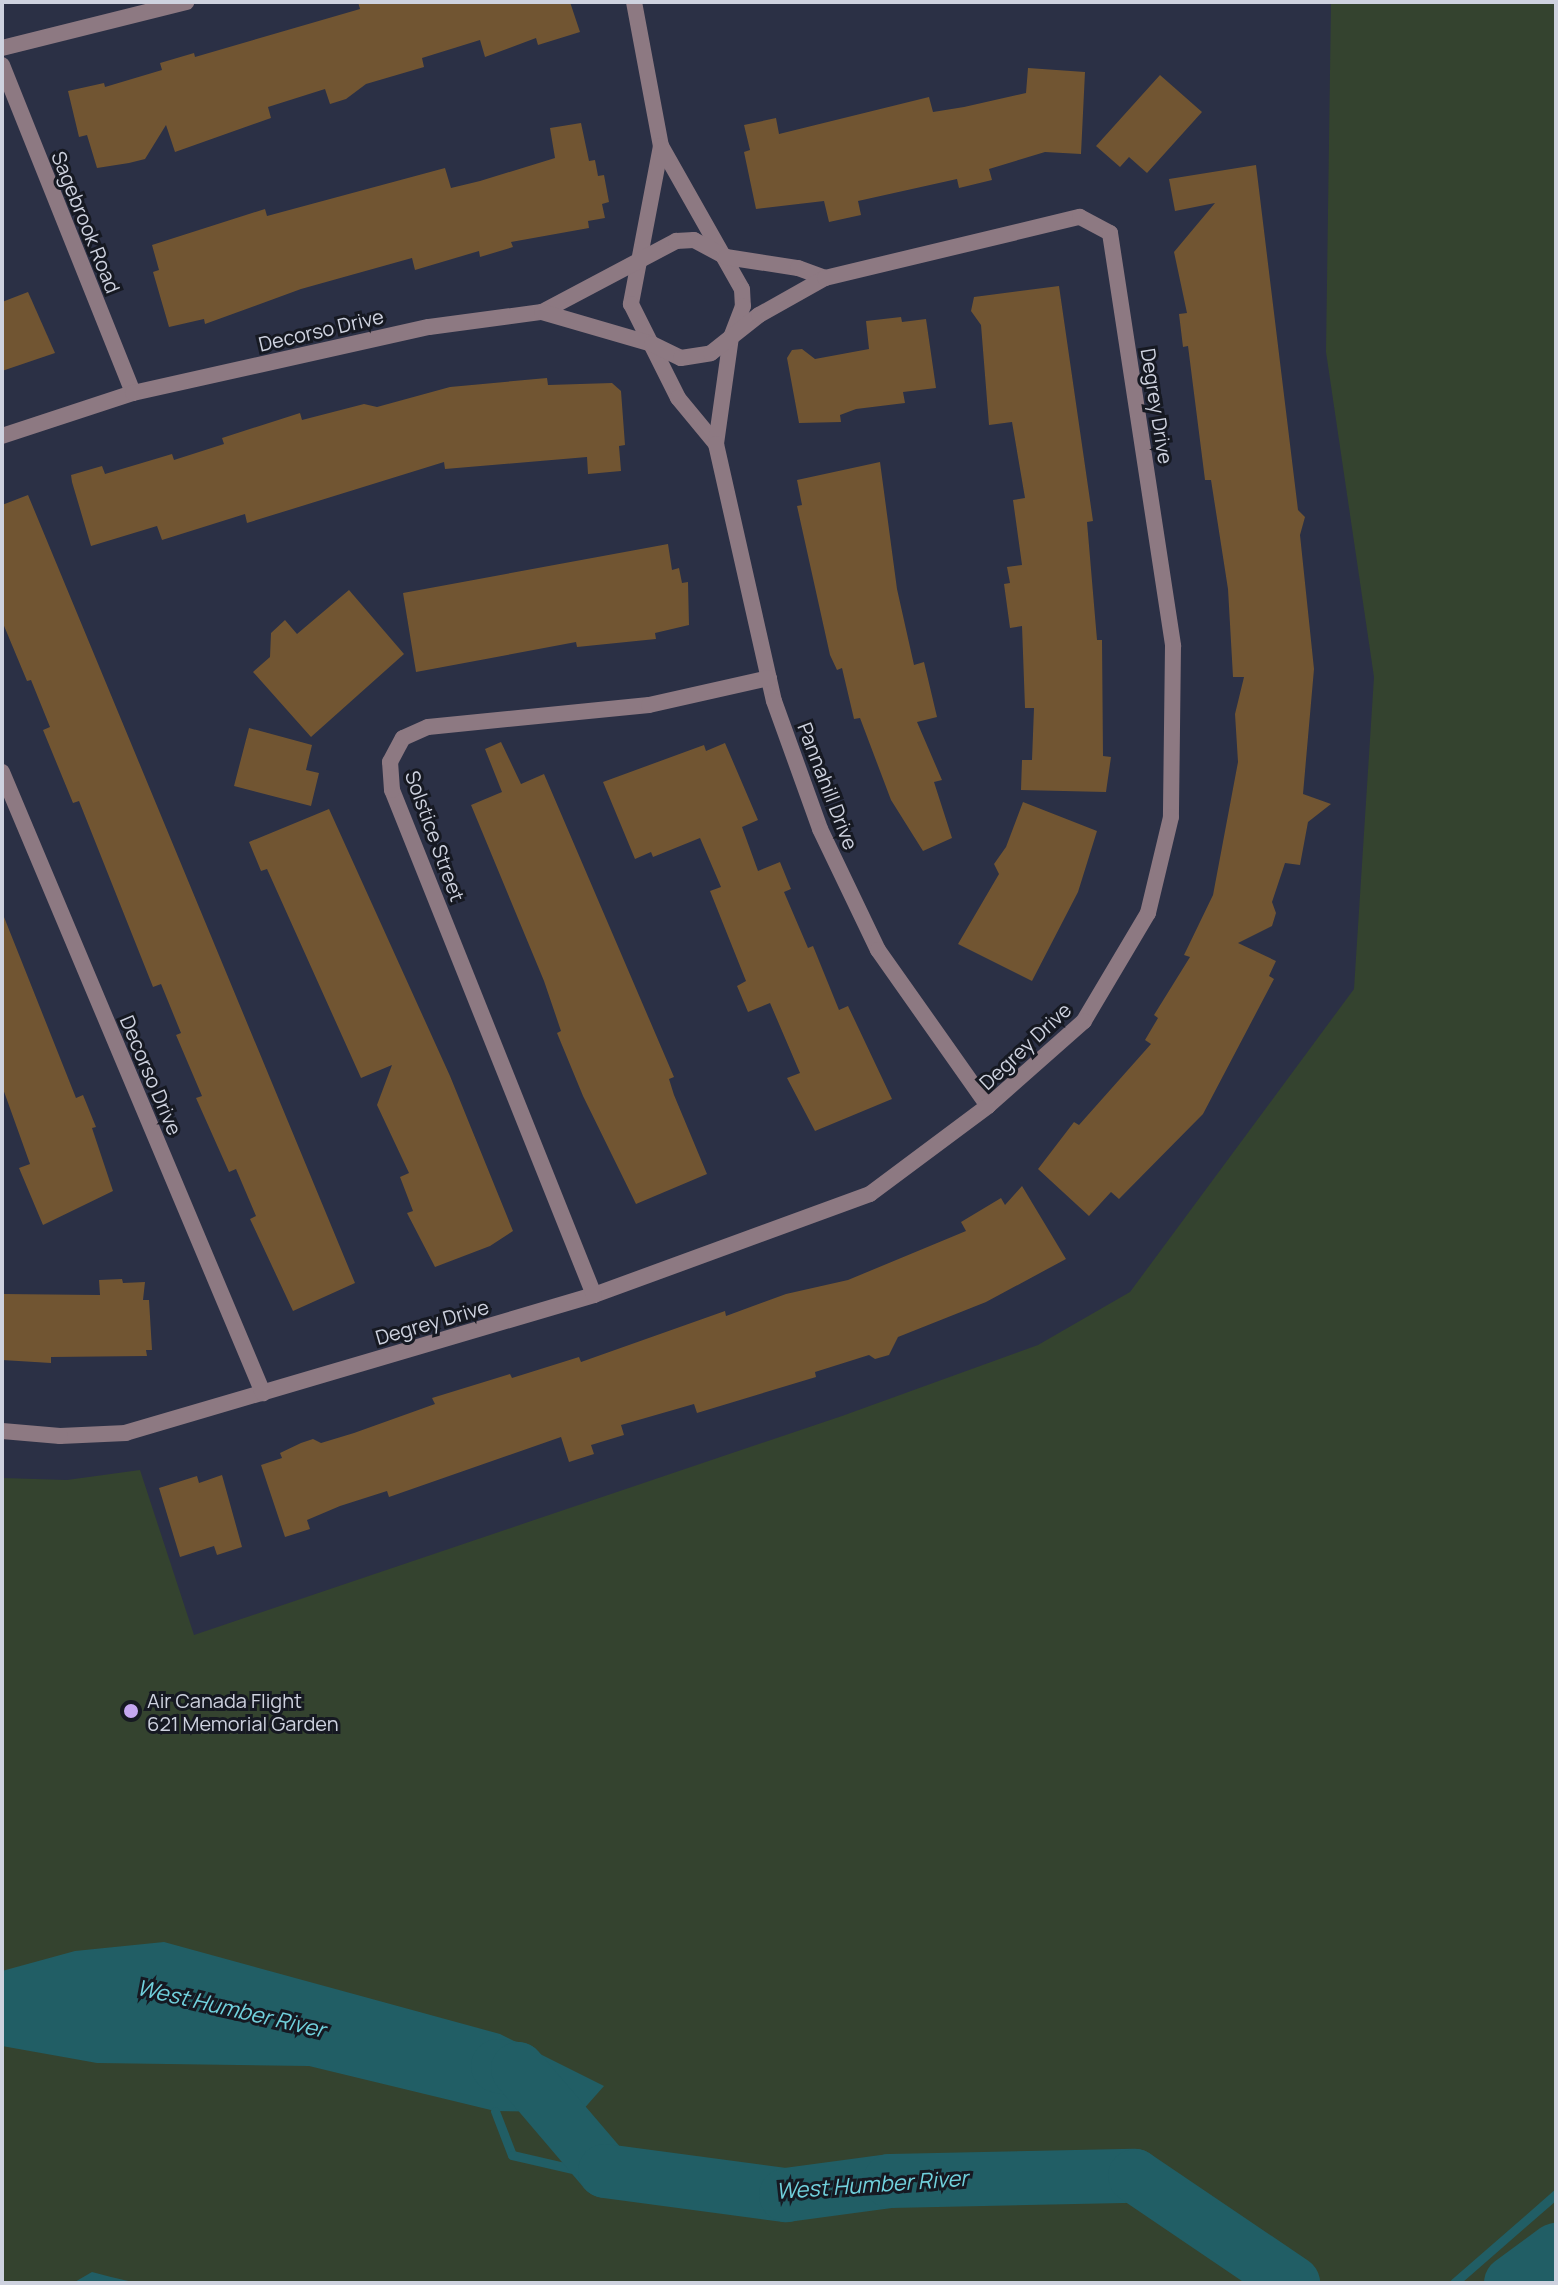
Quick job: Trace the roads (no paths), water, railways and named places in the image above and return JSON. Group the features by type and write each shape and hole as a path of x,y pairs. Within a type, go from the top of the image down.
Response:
{"street":[{"path":"2,48 186,2"},
{"name":"Pannahill Drive","path":"634,2 661,146 726,257 743,306 731,337 716,444 769,678 820,829 878,950 988,1106"},
{"name":"Sagebrook Road","path":"2,65 133,393"},
{"name":"Pannahill Drive","path":"661,146 631,304 678,398 716,444"},
{"name":"Degrey Drive","path":"2,1431 60,1436 126,1433 594,1295 870,1194 988,1106 1084,1021 1148,913 1171,817 1173,646 1110,233 1080,217 825,278 731,337"},
{"path":"542,312 676,241 694,240 726,257 798,268 825,278"},
{"name":"Decorso Drive","path":"2,436 133,393 429,327 542,312 652,344"},
{"path":"652,344 681,358 711,353 731,337"},
{"name":"Solstice Street","path":"594,1295 392,790 390,762 403,738 428,727 649,705 769,678"},
{"name":"Decorso Drive","path":"2,772 263,1393"}],"water":[{"path":"164,1942 500,2034 604,2086 581,2112 495,2111 309,2066 97,2063 2,2046 2,1971 75,1951"},
{"path":"92,2272 111,2277 137,2283 73,2283"}],"waterway":[{"name":"West Humber River","path":"498,2066 518,2069 605,2171 786,2195 890,2181 1135,2176 1293,2283"},
{"path":"495,2111 512,2155 758,2212 878,2175 1009,2158 1102,2172 1203,2221 1277,2283"},
{"path":"1454,2283 1556,2194"},
{"name":"West Humber River","path":"1511,2283 1556,2250"}],"place":[{"name":"Air Canada Flight 621 Memorial Garden","path":"131,1711"}]}
